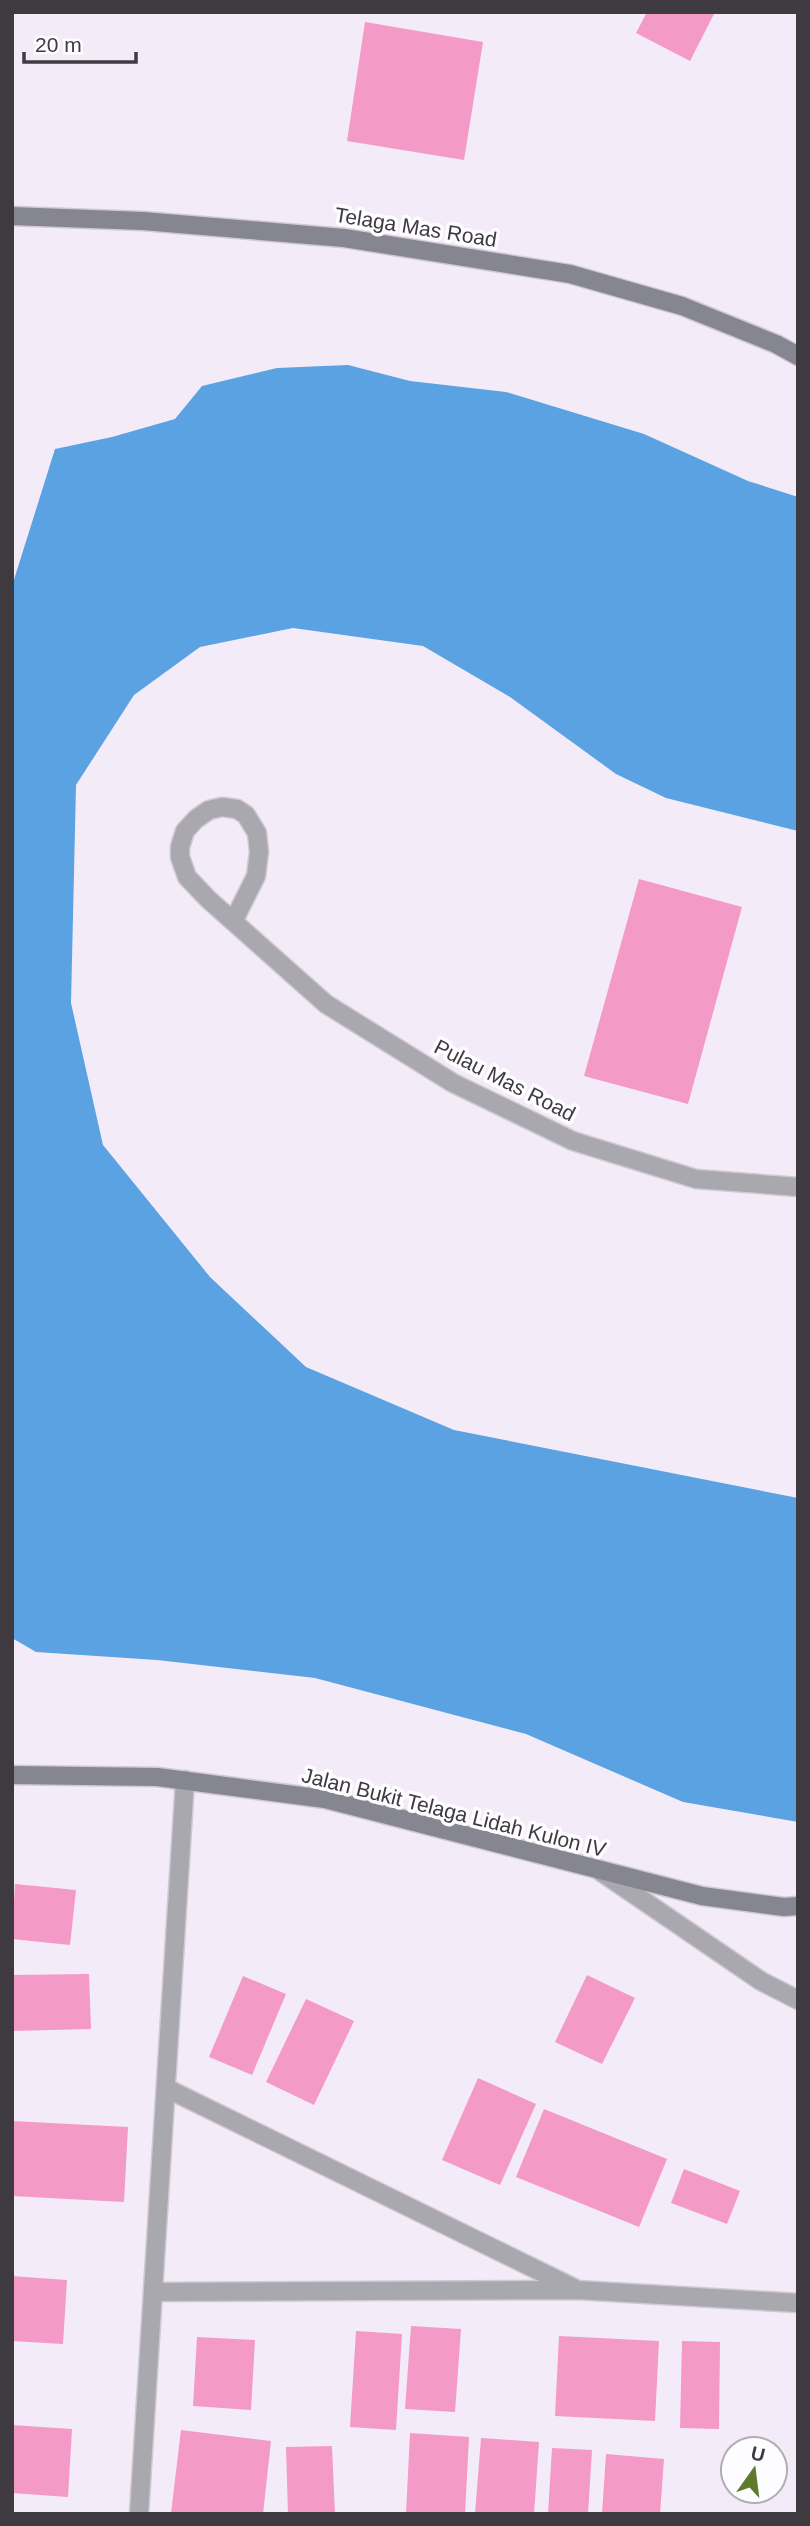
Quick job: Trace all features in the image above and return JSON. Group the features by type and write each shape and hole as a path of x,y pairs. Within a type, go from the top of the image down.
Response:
{"main road":[{"name":"Telaga Mas Road","path":"12,216 143,221 344,238 570,274 682,306 776,344 798,356"},
{"name":"Jalan Bukit Telaga Lidah Kulon IV","path":"12,1775 157,1777 325,1799 702,1896 784,1907 798,1906"}],"street":[{"name":"Pulau Mas Road","path":"234,920 256,876 259,852 257,833 246,815 237,809 222,807 202,815 185,831 180,857 187,877 208,899 327,1004 453,1083 573,1141 696,1179 798,1187"},
{"path":"139,2514 185,1780"},
{"path":"600,1871 761,1980 798,2000"},
{"path":"166,2088 577,2290"},
{"path":"153,2292 577,2290 798,2303"}],"water":[{"path":"348,365 410,381 506,392 644,434 748,481 798,497 798,831 666,798 616,774 510,697 423,646 293,628 200,647 134,695 76,785 71,1003 103,1145 210,1277 306,1367 454,1430 798,1498 798,1822 683,1802 526,1734 315,1678 157,1660 36,1652 12,1638 12,586 55,449 112,437 175,419 202,386 277,368"}],"building":[{"path":"647,12 715,12 690,61 636,33"},
{"path":"365,22 483,42 464,160 347,141"},
{"path":"639,879 742,907 688,1104 584,1076"},
{"path":"15,1884 76,1890 70,1945 12,1939"},
{"path":"89,1974 91,2029 12,2031 12,1975"},
{"path":"587,1975 635,1998 602,2064 555,2042"},
{"path":"243,1976 286,1994 252,2075 209,2057"},
{"path":"306,1999 354,2021 314,2105 266,2082"},
{"path":"478,2078 536,2104 500,2185 442,2160"},
{"path":"544,2109 667,2159 639,2227 516,2177"},
{"path":"12,2121 128,2127 124,2202 12,2196"},
{"path":"684,2169 740,2191 727,2224 671,2203"},
{"path":"12,2276 67,2280 63,2344 12,2341"},
{"path":"411,2326 461,2329 455,2412 405,2409"},
{"path":"356,2331 402,2334 396,2430 350,2427"},
{"path":"559,2336 659,2341 655,2421 555,2416"},
{"path":"197,2337 255,2340 251,2410 193,2406"},
{"path":"682,2341 720,2342 719,2429 680,2428"},
{"path":"12,2425 72,2429 68,2497 12,2493"},
{"path":"181,2430 271,2441 263,2514 171,2513"},
{"path":"410,2433 469,2437 465,2514 406,2514"},
{"path":"481,2438 539,2442 534,2514 475,2514"},
{"path":"332,2446 335,2514 288,2514 286,2447"},
{"path":"552,2448 592,2450 588,2514 548,2514"},
{"path":"606,2454 664,2459 660,2514 602,2514"}]}
